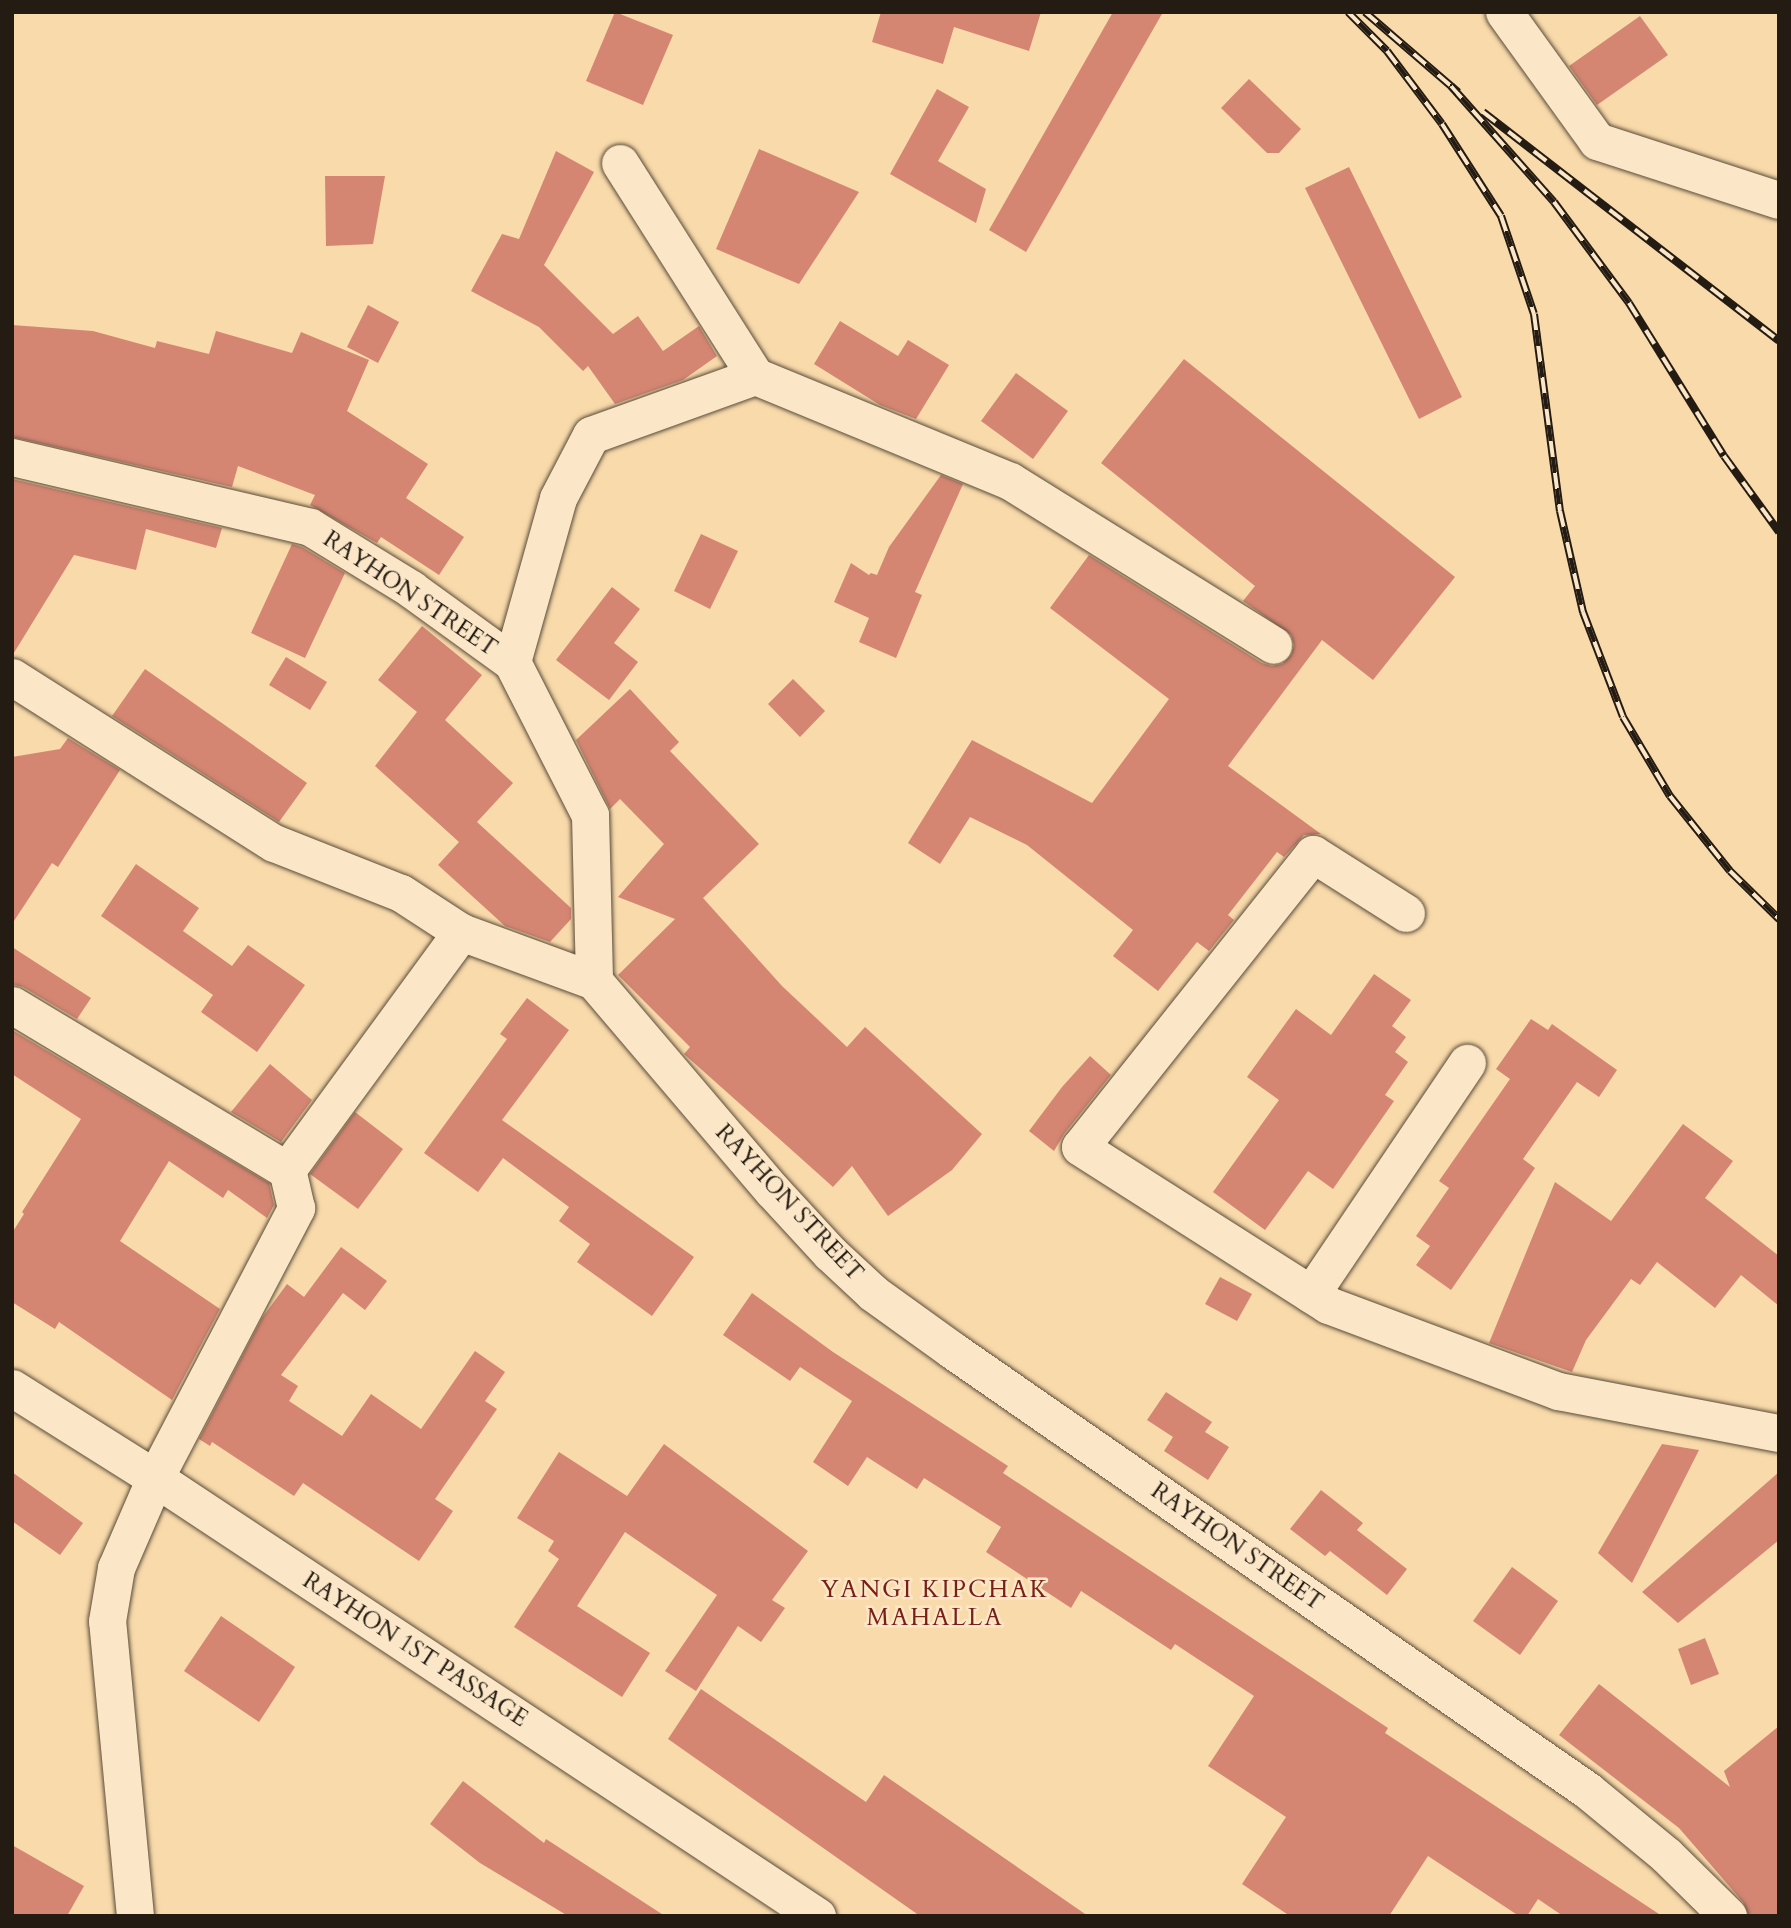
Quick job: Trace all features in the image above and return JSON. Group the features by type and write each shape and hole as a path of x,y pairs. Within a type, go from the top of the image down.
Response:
{"street":[{"path":"1504,12 1597,141 1779,200"},
{"path":"620,163 755,376 1010,481 1273,645"},
{"path":"512,662 558,498 591,435 755,376"},
{"name":"RAYHON STREET","path":"12,457 310,527 411,589 512,662 590,815 594,981 772,1190 830,1253 873,1293 1587,1790 1666,1856 1728,1916"},
{"path":"12,677 274,843 401,893 461,932 594,981"},
{"path":"1406,913 1313,854 1080,1147 1328,1305 1558,1391 1779,1433"},
{"path":"287,1170 461,932"},
{"path":"12,1004 287,1170 296,1208 155,1478 116,1567 107,1620 135,1916"},
{"path":"1311,1294 1467,1063"},
{"name":"RAYHON 1ST PASSAGE","path":"12,1388 155,1478 817,1916"}],"building":[{"path":"615,12 673,35 643,105 586,81"},
{"path":"881,12 1041,12 1029,51 954,27 943,64 872,42"},
{"path":"1113,12 1163,12 1026,252 989,230"},
{"path":"1640,16 1668,55 1597,105 1569,66"},
{"path":"1249,79 1301,129 1279,153 1267,153 1221,108"},
{"path":"937,89 969,107 938,161 986,189 976,223 890,174"},
{"path":"759,149 859,192 799,284 716,249"},
{"path":"556,151 594,172 544,265 613,334 638,316 663,351 699,326 717,356 683,380 615,404 588,366 583,371 539,327 471,291 502,234 519,239"},
{"path":"1349,167 1462,397 1419,419 1305,188"},
{"path":"325,176 385,176 373,244 326,246"},
{"path":"368,305 399,322 378,363 347,347"},
{"path":"840,321 898,356 908,340 949,365 916,419 880,405 814,364"},
{"path":"12,325 93,331 155,348 157,341 209,354 216,331 292,353 301,332 369,360 347,411 428,464 406,498 464,537 439,575 381,537 377,543 310,505 315,495 238,466 232,487 12,437"},
{"path":"1184,359 1455,577 1373,680 1322,640 1228,766 1321,834 1304,835 1284,857 1277,852 1228,915 1234,920 1209,951 1197,942 1158,991 1113,956 1133,930 1027,845 970,817 940,864 908,843 972,740 1092,803 1169,699 1050,608 1089,555 1262,663 1272,666 1282,664 1291,655 1294,645 1291,635 1243,601 1255,586 1101,463"},
{"path":"1016,373 1068,411 1033,459 981,421"},
{"path":"941,475 963,484 915,592 922,595 896,658 859,642 869,618 834,602 851,563 869,575 877,575 889,547"},
{"path":"12,479 222,528 216,548 146,529 136,570 74,555 12,656"},
{"path":"701,534 738,551 710,609 674,591"},
{"path":"292,544 302,547 345,573 305,658 251,633"},
{"path":"612,587 640,609 614,643 638,662 609,700 556,660"},
{"path":"422,626 482,675 445,720 513,783 477,822 571,908 571,919 550,942 505,926 438,865 459,842 375,766 417,712 378,680"},
{"path":"286,657 327,682 310,710 269,685"},
{"path":"145,669 307,783 279,822 112,716"},
{"path":"793,679 825,711 800,737 768,704"},
{"path":"630,689 679,742 670,751 759,844 703,898 782,986 847,1047 865,1027 982,1134 952,1170 888,1216 852,1166 833,1187 684,1054 690,1047 618,975 675,919 618,897 664,844 620,799 610,809 576,740"},
{"path":"68,738 120,770 58,867 52,863 12,924 12,757 60,749"},
{"path":"136,864 199,908 183,931 232,966 248,945 305,985 257,1052 201,1012 213,995 101,916"},
{"path":"12,947 91,998 77,1019 23,987 12,984"},
{"path":"1374,974 1411,1000 1392,1026 1406,1037 1395,1052 1408,1062 1385,1095 1394,1101 1333,1189 1308,1171 1265,1230 1213,1192 1279,1100 1247,1077 1296,1009 1331,1035"},
{"path":"527,998 569,1030 502,1120 694,1257 652,1316 577,1262 590,1244 559,1221 569,1207 503,1158 478,1192 424,1153 507,1039 500,1034"},
{"path":"1531,1019 1548,1030 1552,1024 1617,1070 1599,1097 1577,1082 1523,1159 1535,1168 1451,1290 1416,1265 1430,1246 1416,1236 1449,1188 1439,1181 1510,1079 1496,1069"},
{"path":"12,1030 269,1183 274,1205 267,1218 228,1190 223,1198 169,1161 120,1241 220,1309 172,1400 59,1322 55,1329 12,1302 12,1233 24,1214 22,1212 81,1119 12,1074"},
{"path":"1090,1056 1111,1075 1064,1134 1054,1151 1029,1131 1062,1087"},
{"path":"270,1064 312,1100 281,1142 231,1112"},
{"path":"355,1112 403,1149 358,1209 310,1174"},
{"path":"1683,1124 1733,1161 1705,1198 1779,1256 1779,1306 1741,1275 1715,1308 1657,1262 1640,1285 1631,1279 1586,1340 1572,1372 1489,1343 1555,1182 1611,1221"},
{"path":"341,1247 387,1281 365,1310 343,1293 281,1375 298,1386 289,1401 342,1436 371,1394 421,1429 475,1351 505,1372 485,1401 497,1409 435,1499 453,1511 419,1561 303,1483 294,1496 212,1442 210,1446 199,1439 262,1318 287,1284 304,1297"},
{"path":"1220,1277 1252,1294 1237,1321 1205,1304"},
{"path":"752,1293 833,1352 1008,1466 1003,1473 1388,1728 1385,1733 1662,1916 1563,1916 1538,1899 1527,1916 1519,1916 1428,1856 1389,1916 1290,1916 1242,1884 1286,1817 1208,1766 1254,1696 1175,1644 1171,1650 1081,1591 1071,1608 986,1552 1001,1527 924,1478 917,1489 867,1457 848,1486 813,1462 852,1401 800,1367 790,1381 723,1335"},
{"path":"1166,1392 1212,1422 1205,1432 1229,1447 1208,1480 1164,1451 1173,1437 1147,1420"},
{"path":"664,1444 808,1551 772,1600 785,1608 761,1642 738,1626 696,1691 665,1671 717,1595 625,1532 577,1606 650,1653 622,1697 514,1627 559,1559 548,1551 554,1541 517,1518 559,1452 627,1496"},
{"path":"1662,1444 1699,1450 1632,1583 1598,1553"},
{"path":"12,1472 83,1523 60,1555 12,1521"},
{"path":"1779,1472 1779,1540 1678,1623 1642,1592"},
{"path":"1321,1490 1363,1523 1357,1530 1407,1569 1387,1595 1330,1551 1325,1556 1290,1529"},
{"path":"1512,1567 1558,1601 1520,1655 1473,1621"},
{"path":"221,1616 295,1667 259,1722 184,1671"},
{"path":"1705,1638 1719,1674 1691,1685 1678,1649"},
{"path":"1599,1684 1730,1787 1724,1771 1779,1726 1779,1916 1749,1916 1743,1902 1679,1828 1559,1735"},
{"path":"701,1689 866,1802 884,1775 1088,1916 920,1916 668,1739"},
{"path":"463,1781 544,1843 546,1839 665,1916 568,1916 480,1863 430,1824"},
{"path":"12,1845 84,1886 67,1916 12,1916"}],"railway":[{"path":"1348,12 1387,51 1442,124 1501,216 1534,314 1560,511 1583,612 1623,717 1670,796 1730,871 1779,919"},
{"path":"1365,12 1458,92"},
{"path":"1451,86 1554,202 1629,303 1724,456 1779,532"},
{"path":"1483,112 1779,341"}],"district":[{"name":"YANGI KIPCHAK MAHALLA","path":"935,1604"}]}
